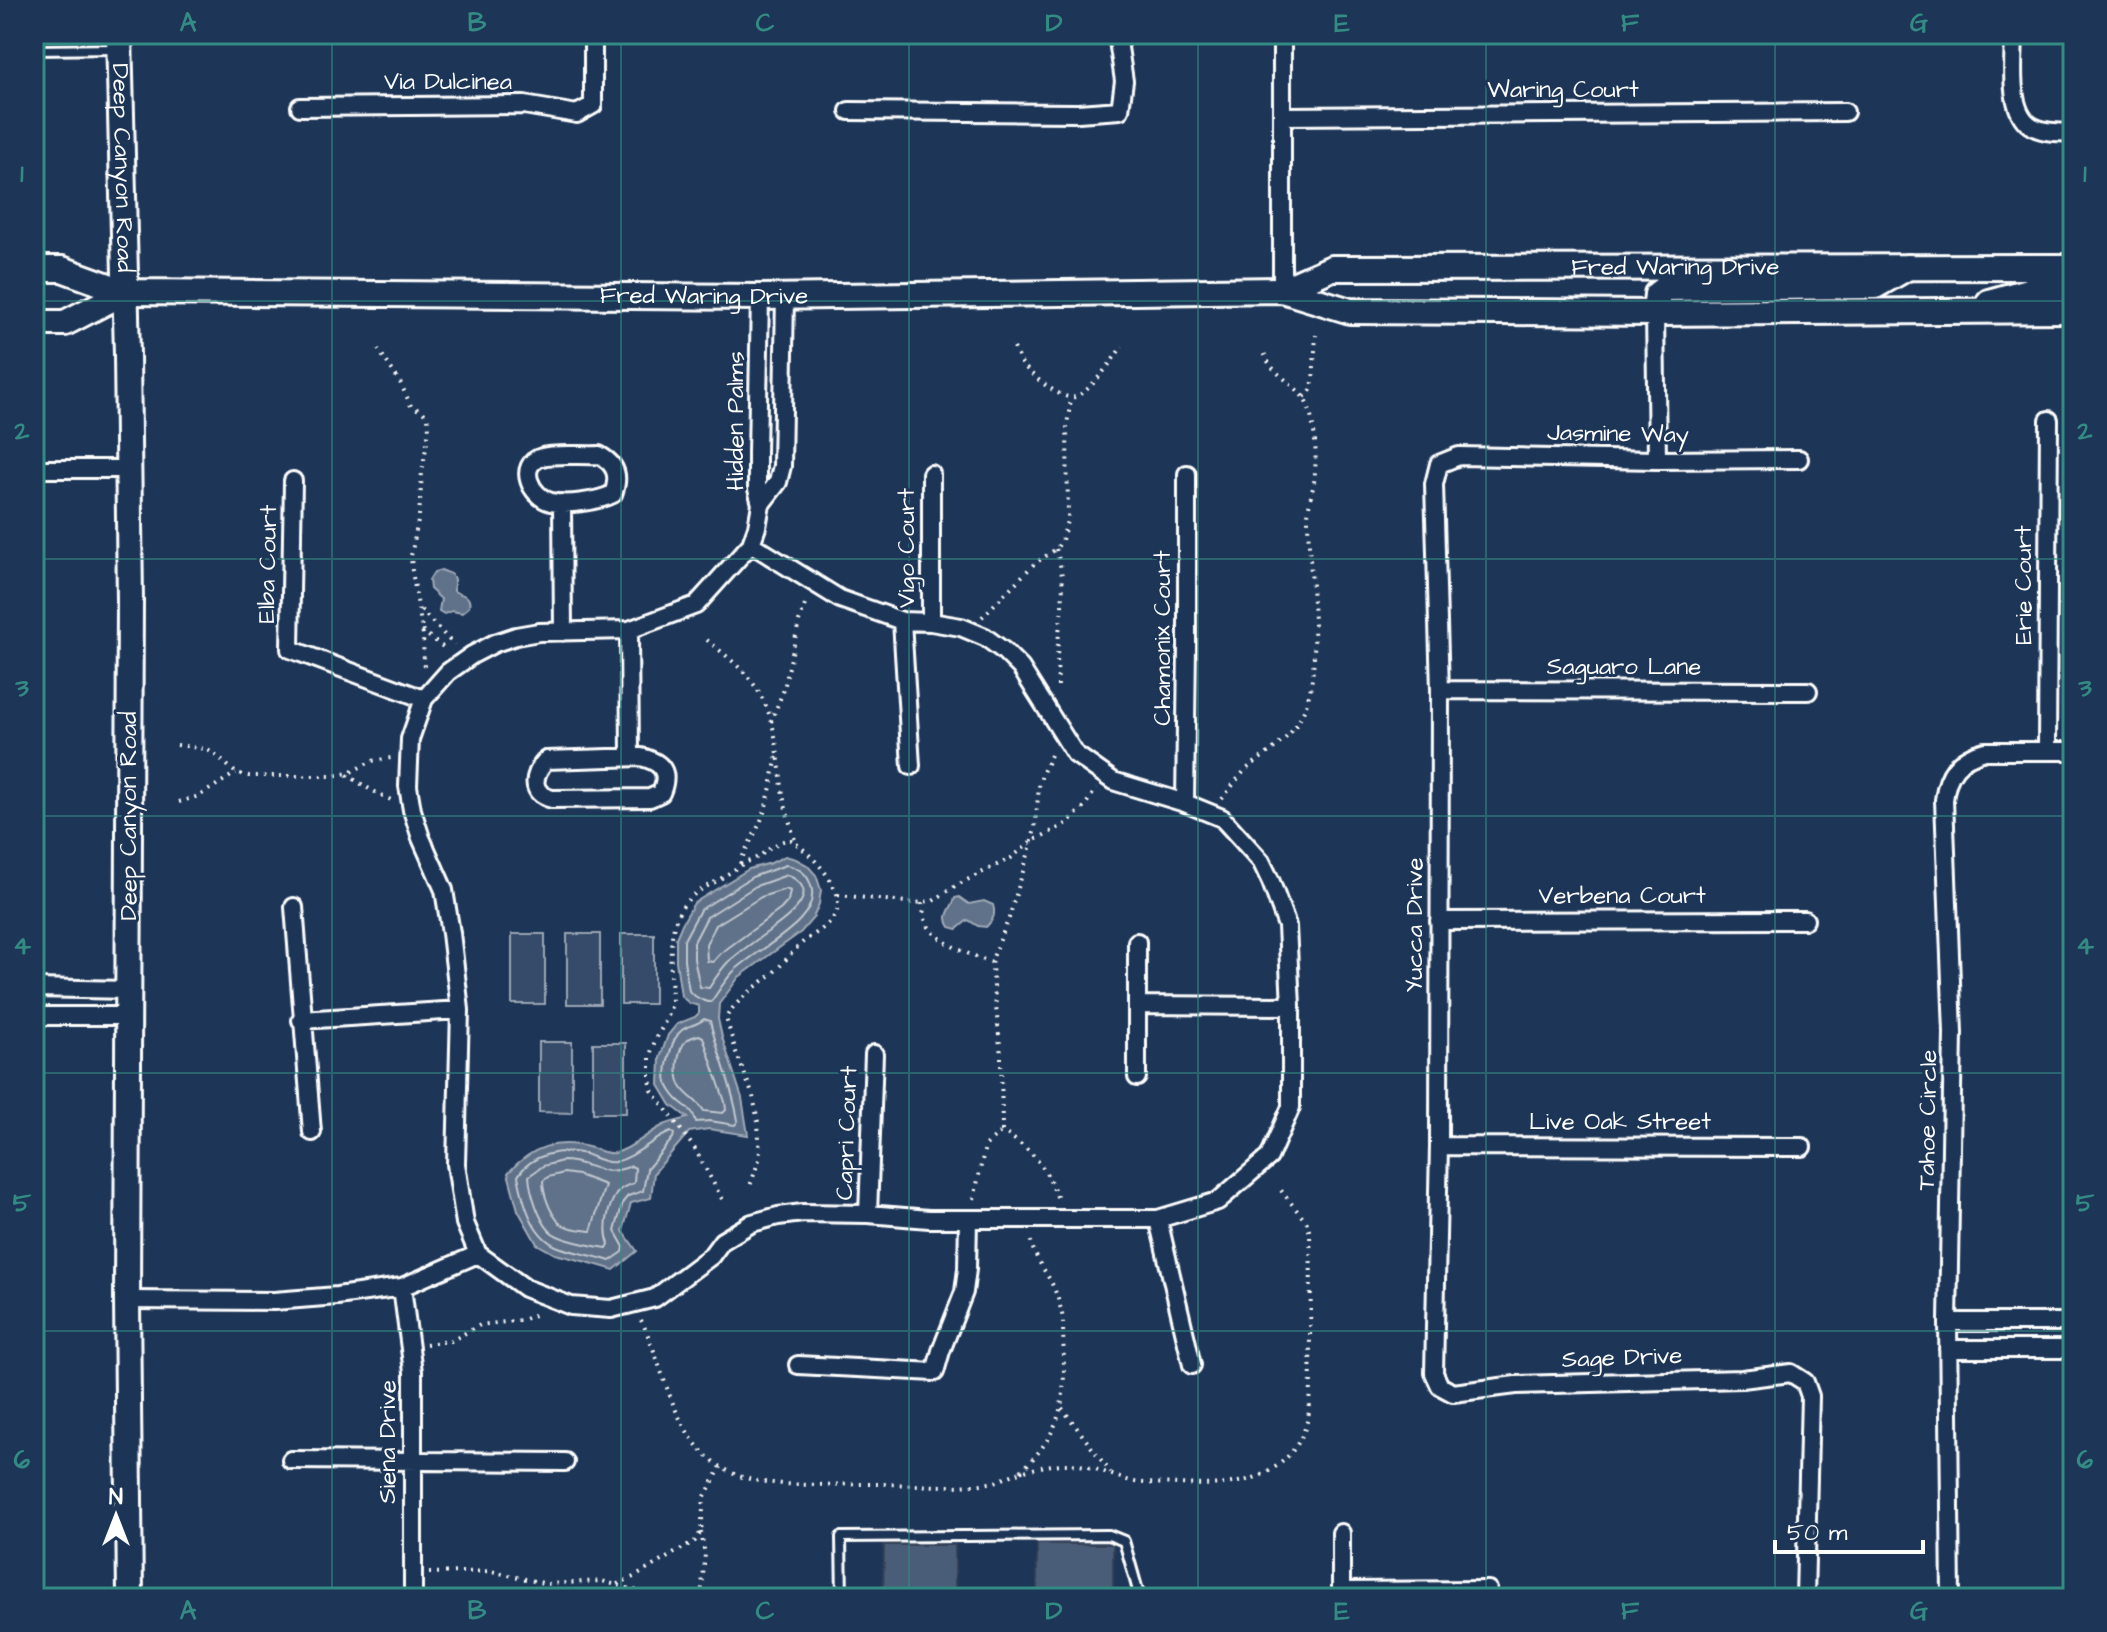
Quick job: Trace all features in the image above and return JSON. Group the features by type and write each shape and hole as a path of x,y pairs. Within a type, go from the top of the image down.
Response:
{"main road":[{"name":"Deep Canyon Road","path":"119,41 130,601 127,1300 130,1598"},
{"path":"1655,313 1657,294 1665,288 1875,286 1910,266"},
{"name":"Fred Waring Drive","path":"1282,290 1332,268 2073,267"},
{"name":"Fred Waring Drive","path":"34,269 62,269 125,292 760,297 1282,290 1350,311 1655,313 2073,310"},
{"path":"1964,310 2031,290 2073,288"},
{"name":"Fred Waring Drive","path":"34,323 65,323 125,292"}],"street":[{"name":"Via Dulcinea","path":"300,107 524,105 577,114 593,105 593,34"},
{"path":"849,111 1078,113 1120,110 1124,81 1117,34"},
{"path":"1282,34 1282,290"},
{"path":"2014,34 2016,106 2023,118 2031,126 2044,131 2073,133"},
{"name":"Waring Court","path":"1282,116 1845,112"},
{"path":"761,504 778,482 782,466 785,296"},
{"name":"Hidden Palms","path":"751,544 761,504 757,489 760,297"},
{"path":"1655,313 1657,460"},
{"name":"Erie Court","path":"2047,750 2049,420"},
{"path":"758,433 783,433"},
{"path":"599,455 616,469 613,494 602,499 562,503 553,503 532,491 528,473 534,462 543,457 599,455"},
{"name":"Jasmine Way","path":"1439,464 1459,456 1799,459"},
{"name":"Yucca Drive","path":"1439,464 1434,484 1440,690 1439,1146 1434,1373 1440,1386"},
{"path":"34,469 128,469"},
{"name":"Vigo Court","path":"931,474 931,622"},
{"name":"Chamonix Court","path":"1185,803 1187,474"},
{"name":"Elba Court","path":"293,481 290,649 424,699"},
{"path":"562,503 563,632"},
{"path":"751,544 840,599 902,621 931,622 961,627 985,637 1004,651 1021,668 1075,754 1113,781 1222,818 1261,861 1287,926 1291,1006 1291,1107 1269,1157 1218,1201 1158,1219 929,1219 803,1213 752,1223 722,1241 711,1256 655,1298 611,1309 571,1306 525,1288 478,1254 465,1223 456,1164 460,1010 451,933 444,890 421,838 408,786 410,739 424,699 448,672 495,643 516,636 629,630 696,605 751,544"},
{"path":"902,621 911,766"},
{"path":"629,630 630,757"},
{"name":"Saguaro Lane","path":"1440,690 1808,691"},
{"name":"Tahoe Circle","path":"1951,1598 1948,1322 1953,1033 1945,786 1955,768 1973,754 1985,751 2073,751"},
{"path":"630,757 655,760 662,768 666,781 661,793 650,798 552,799 542,796 537,790 537,770 546,760 630,757"},
{"path":"294,907 312,1132"},
{"name":"Verbena Court","path":"1439,921 1805,920"},
{"path":"1137,942 1137,1077"},
{"path":"34,988 128,990"},
{"path":"1137,1005 1291,1006"},
{"path":"301,1020 460,1010"},
{"path":"34,1016 128,1016"},
{"name":"Capri Court","path":"868,1214 874,1054"},
{"name":"Live Oak Street","path":"1439,1146 1802,1147"},
{"path":"798,1365 935,1372 964,1292 968,1219"},
{"path":"1158,1219 1192,1365"},
{"path":"127,1300 274,1301 337,1296 402,1287 478,1254"},
{"name":"Siena Drive","path":"402,1287 413,1372 413,1598"},
{"path":"1948,1322 2073,1322"},
{"path":"1948,1349 2073,1349"},
{"name":"Sage Drive","path":"1440,1386 1453,1393 1516,1385 1742,1379 1791,1373 1805,1382 1810,1396 1805,1598"},
{"path":"291,1460 565,1462"},
{"path":"1341,1533 1341,1594 1488,1590"}],"lane":[{"path":"34,50 119,41"},
{"path":"842,1598 841,1537 1109,1535 1124,1541 1140,1598"}],"path":[{"path":"1304,397 1311,390 1313,382 1316,335"},
{"path":"1014,348 1022,364 1036,378 1071,399 1077,397 1111,364 1122,346"},
{"path":"1217,797 1223,799 1248,769 1289,735 1303,714 1313,646 1308,510 1316,456 1311,420 1304,397 1270,367 1263,348"},
{"path":"378,349 400,382 411,406 428,418 419,516 411,556 422,631 424,677"},
{"path":"982,617 1034,564 1056,549 1066,530 1067,425 1071,399"},
{"path":"1056,549 1064,586 1058,642 1058,690"},
{"path":"771,723 784,689 806,602"},
{"path":"419,608 454,645"},
{"path":"422,631 447,650"},
{"path":"707,640 743,671 763,701 778,750 785,802 796,843"},
{"path":"177,745 206,749 236,773 249,776 345,773 372,761 391,758"},
{"path":"740,864 764,812 778,750"},
{"path":"974,1199 985,1146 1002,1131 1001,1056 992,962 1009,918 1035,828 1039,786 1051,755"},
{"path":"179,802 199,796 236,773"},
{"path":"345,773 391,800"},
{"path":"838,895 922,903 933,901 1075,818 1096,789"},
{"path":"722,1199 695,1149 652,1090 650,1055 672,1003 672,931 682,908 692,897 740,864 762,855 786,839 796,843 823,870 839,902 837,912 826,925 802,943 731,1009 726,1018 753,1096 758,1122 760,1157 750,1186"},
{"path":"922,903 925,920 938,936 970,955 992,962"},
{"path":"1002,1131 1041,1162 1058,1199"},
{"path":"641,1318 683,1428 713,1463 751,1480 809,1485 937,1487 991,1483 1064,1464 1137,1482 1224,1485 1246,1481 1268,1471 1295,1447 1312,1394 1310,1234 1307,1223 1280,1189"},
{"path":"1020,1473 1044,1447 1062,1408 1063,1319 1054,1288 1031,1241"},
{"path":"424,1344 451,1341 480,1325 522,1320 537,1314"},
{"path":"1062,1408 1113,1475"},
{"path":"701,1598 705,1554 701,1532 704,1498 721,1467"},
{"path":"617,1584 684,1549 701,1532"},
{"path":"428,1573 491,1571 547,1584 602,1581 663,1598"}],"shaded area":[{"path":"512,934 545,934 545,1004 512,1004"},
{"path":"567,934 600,934 600,1004 567,1004"},
{"path":"621,934 654,934 654,1004 621,1004"},
{"path":"539,1042 572,1042 572,1113 539,1112"},
{"path":"593,1043 626,1043 626,1113 593,1113"}],"water":[{"path":"441,570 451,574 454,591 469,600 469,607 462,613 452,611 444,614 439,611 441,599 430,589 429,580 434,572"},
{"path":"785,856 807,865 816,875 821,890 813,918 801,932 739,977 719,1004 718,1019 742,1098 748,1135 709,1129 689,1132 654,1173 651,1198 631,1203 623,1231 637,1251 614,1270 555,1254 537,1244 518,1210 508,1173 526,1156 546,1147 579,1145 615,1153 664,1125 688,1118 671,1105 659,1085 660,1058 668,1035 677,1024 699,1013 699,1006 681,996 676,938 694,903 749,869"},
{"path":"959,897 969,904 984,901 993,905 993,917 986,927 968,920 957,929 950,927 947,915 955,898"}],"building":[{"path":"1037,1544 1113,1544 1113,1598 1037,1598"},
{"path":"884,1545 955,1545 955,1598 883,1598"}]}
